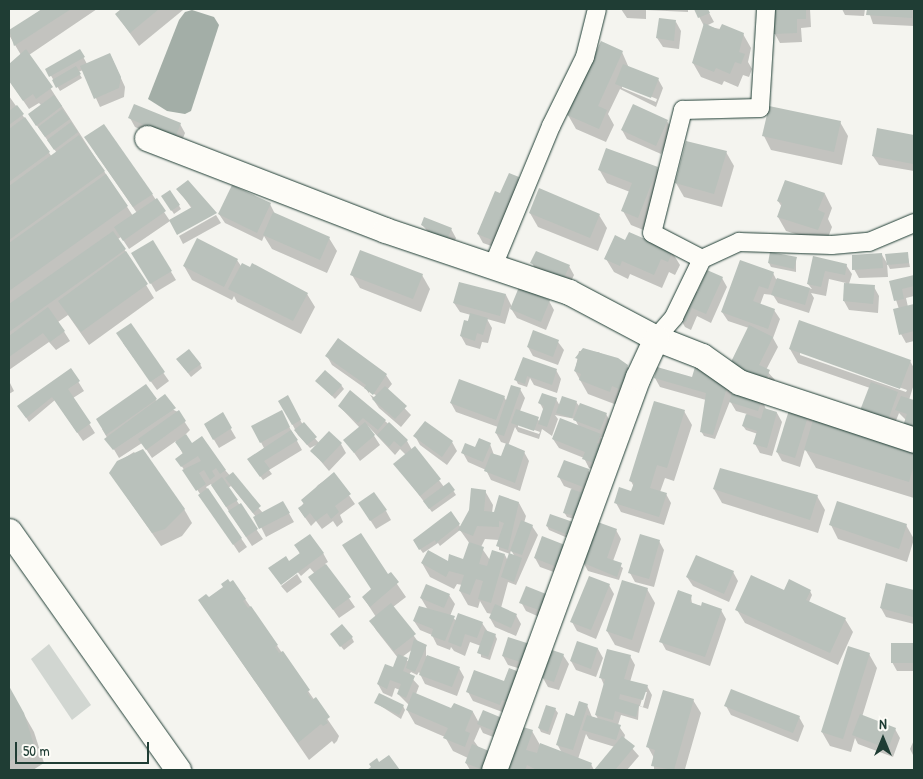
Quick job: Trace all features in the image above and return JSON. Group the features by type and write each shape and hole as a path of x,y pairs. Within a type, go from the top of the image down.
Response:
{"street":[{"path":"493,266 551,126 585,56 597,9"},
{"path":"702,259 652,233 683,110 760,108 766,9"},
{"path":"147,138 385,230 569,292 656,338 702,356 740,382 914,440"},
{"path":"494,770 638,377 656,338 674,317 702,259 738,242 832,245 869,242 914,223"},
{"path":"9,531 178,770"}],"shaded area":[{"path":"192,10 214,17 219,25 191,111 185,114 167,111 148,99 179,20 185,12"},
{"path":"49,644 91,705 72,720 31,659"}],"building":[{"path":"42,9 71,9 14,46 9,30"},
{"path":"121,9 159,9 130,33 115,14"},
{"path":"694,9 708,9 710,13 698,18"},
{"path":"773,9 806,9 806,19 797,19 797,33 774,34"},
{"path":"867,9 912,9 912,18 866,15"},
{"path":"659,18 676,20 674,41 656,38"},
{"path":"704,23 719,30 722,24 744,33 739,52 745,54 741,64 735,62 730,74 716,68 714,72 692,63"},
{"path":"601,41 623,51 598,106 607,110 599,129 567,115"},
{"path":"26,49 53,87 36,99 33,94 23,101 9,81 9,64"},
{"path":"80,49 85,57 49,77 45,69"},
{"path":"110,53 121,77 119,88 94,99 80,66"},
{"path":"623,64 659,78 651,98 615,84"},
{"path":"76,66 81,74 56,88 52,80"},
{"path":"54,95 62,106 36,126 28,114"},
{"path":"134,104 181,123 175,138 128,118"},
{"path":"633,104 668,120 656,146 621,130"},
{"path":"17,105 24,114 9,125 9,111"},
{"path":"769,106 841,121 834,152 762,136"},
{"path":"62,109 70,119 45,137 38,127"},
{"path":"25,117 50,152 9,182 9,129"},
{"path":"71,122 78,132 54,150 47,140"},
{"path":"104,124 153,194 133,207 84,137"},
{"path":"877,128 914,135 913,164 872,156"},
{"path":"79,135 105,171 9,240 9,186"},
{"path":"686,141 727,151 714,194 675,183"},
{"path":"606,148 658,167 638,218 621,211 632,183 598,170"},
{"path":"509,173 519,177 492,240 477,234 495,191 500,193"},
{"path":"106,174 128,206 9,291 9,243"},
{"path":"188,180 217,213 177,235 169,220 192,207 176,189"},
{"path":"785,180 825,193 818,210 825,213 818,230 777,217 782,203 777,201"},
{"path":"232,185 271,203 257,233 218,214"},
{"path":"539,188 600,214 590,238 529,213"},
{"path":"170,190 180,205 171,211 161,196"},
{"path":"157,198 166,211 123,241 114,227"},
{"path":"273,212 330,237 320,260 263,235"},
{"path":"424,217 452,228 444,246 426,238 429,229 421,225"},
{"path":"113,231 126,249 9,332 9,304"},
{"path":"629,232 673,251 668,262 661,259 654,275 622,261 620,266 604,259 615,235 625,240"},
{"path":"197,238 238,259 224,287 183,266"},
{"path":"153,240 172,271 150,284 131,253"},
{"path":"360,250 423,274 413,299 350,275"},
{"path":"126,251 148,284 81,332 58,301"},
{"path":"536,251 570,265 564,278 530,263"},
{"path":"770,252 797,257 794,269 768,263"},
{"path":"908,252 909,263 887,265 885,254"},
{"path":"882,253 883,268 852,270 852,255"},
{"path":"813,256 847,264 845,275 825,271 821,287 807,284"},
{"path":"740,260 774,272 768,289 759,286 753,301 775,309 768,329 721,312"},
{"path":"242,263 250,267 252,263 308,293 293,321 228,289"},
{"path":"707,270 723,277 706,314 692,308 686,322 678,318 691,289 697,292"},
{"path":"914,275 914,286 902,289 904,299 894,301 889,281"},
{"path":"777,278 810,288 805,305 771,295"},
{"path":"459,282 506,294 500,316 453,303"},
{"path":"844,283 875,285 873,304 843,301"},
{"path":"519,287 550,300 541,322 510,309"},
{"path":"914,304 914,331 899,335 893,309"},
{"path":"48,307 65,331 50,342 43,333 9,357 9,336"},
{"path":"470,313 488,318 483,335 477,333 475,341 460,336 464,320 468,321"},
{"path":"799,320 911,360 900,389 789,349"},
{"path":"131,323 165,372 150,382 116,333"},
{"path":"749,325 773,337 759,365 770,370 764,383 729,366"},
{"path":"533,330 559,340 553,357 527,347"},
{"path":"338,338 387,374 373,395 364,388 366,385 325,356"},
{"path":"583,348 618,358 628,365 627,368 631,370 619,389 612,386 610,392 579,380 581,374 574,371 578,359 575,358"},
{"path":"189,349 201,364 188,373 176,359"},
{"path":"523,357 557,369 552,385 527,376 525,384 514,380"},
{"path":"657,367 692,377 695,367 730,377 713,435 700,432 706,393 654,378"},
{"path":"71,368 80,381 68,389 91,423 77,433 52,397 26,418 17,406"},
{"path":"325,370 342,385 332,396 315,381"},
{"path":"459,379 505,396 496,420 450,403"},
{"path":"871,382 898,392 887,423 859,413"},
{"path":"146,384 157,399 106,435 96,419"},
{"path":"511,385 521,388 504,436 495,433"},
{"path":"385,386 407,406 395,419 372,399"},
{"path":"734,388 763,397 758,411 729,402"},
{"path":"350,390 386,420 378,430 363,418 358,423 338,406"},
{"path":"542,393 557,398 547,427 538,424 544,406 538,403"},
{"path":"165,394 176,408 113,450 104,439"},
{"path":"288,395 301,420 292,425 278,401"},
{"path":"562,396 577,401 572,418 556,413"},
{"path":"901,396 914,400 914,434 902,429 907,414 895,410"},
{"path":"654,401 685,410 667,468 657,465 650,488 667,493 659,517 614,503 619,487 631,491 634,483 629,481"},
{"path":"580,403 607,413 600,430 573,420"},
{"path":"790,407 809,413 795,458 776,452"},
{"path":"764,408 777,412 767,448 753,444 757,431 742,426 746,414 761,419"},
{"path":"516,409 539,417 534,431 511,423"},
{"path":"179,410 186,421 146,450 138,439"},
{"path":"282,410 290,427 260,443 251,426"},
{"path":"223,412 232,428 213,440 204,424"},
{"path":"814,417 914,448 914,465 909,482 804,450"},
{"path":"560,418 601,434 597,443 601,444 594,463 582,459 585,452 552,439"},
{"path":"425,421 453,441 442,457 413,436"},
{"path":"304,422 317,437 307,445 294,430"},
{"path":"365,422 375,435 354,453 343,440"},
{"path":"389,422 408,440 401,447 394,441 389,447 377,435"},
{"path":"291,430 298,440 264,461 270,469 260,477 247,459"},
{"path":"329,431 342,443 323,463 310,451"},
{"path":"186,434 192,443 202,436 226,470 220,474 216,468 212,471 215,476 210,480 204,470 199,473 206,484 196,491 182,470 201,461 198,456 181,467 175,459 183,453 175,442"},
{"path":"479,438 491,443 483,462 461,453 465,443 475,447"},
{"path":"506,443 525,451 515,483 484,471 491,453 501,456"},
{"path":"415,446 441,479 420,496 393,464"},
{"path":"143,449 185,509 165,529 152,533 109,473 117,461"},
{"path":"564,460 589,469 583,487 557,477"},
{"path":"720,468 818,495 810,520 713,489"},
{"path":"233,472 261,506 253,513 225,478"},
{"path":"334,472 351,494 335,506 339,512 331,519 327,513 316,521 310,513 305,518 298,508 304,504 301,500"},
{"path":"222,477 238,500 226,507 211,485"},
{"path":"449,482 455,490 429,509 423,501"},
{"path":"208,488 242,538 233,545 198,495"},
{"path":"471,488 486,490 484,511 494,512 499,495 519,502 508,550 496,546 504,523 499,521 499,527 477,526 473,536 458,530 469,510"},
{"path":"571,489 583,493 575,516 563,513"},
{"path":"374,492 387,510 370,521 358,503"},
{"path":"283,501 290,513 259,529 253,517"},
{"path":"837,501 907,524 899,549 829,525"},
{"path":"241,503 258,529 246,537 228,511"},
{"path":"451,511 460,524 436,543 435,540 419,550 413,540"},
{"path":"550,514 573,522 568,535 546,526"},
{"path":"521,520 533,525 522,555 510,551"},
{"path":"595,521 617,529 607,558 622,563 617,577 581,562"},
{"path":"361,533 388,574 391,572 399,582 370,607 362,597 371,589 342,545"},
{"path":"310,534 324,553 281,585 268,568 286,556 289,561 300,553 294,545"},
{"path":"640,534 660,540 649,579 628,573"},
{"path":"542,536 565,545 557,567 534,558"},
{"path":"469,542 484,547 479,564 487,566 492,550 505,554 491,603 478,599 483,581 476,579 470,595 459,591 464,575 449,571 446,577 421,563 428,550 448,561 449,554 463,559"},
{"path":"509,553 522,558 514,582 501,577"},
{"path":"696,555 734,571 724,594 686,577"},
{"path":"326,564 351,597 333,610 308,577"},
{"path":"751,575 784,590 789,579 811,590 806,600 846,618 830,653 735,610"},
{"path":"589,576 610,584 591,630 570,622"},
{"path":"228,579 230,582 233,580 246,599 243,601 248,608 251,606 278,645 275,647 279,653 283,651 310,690 307,692 312,700 316,697 330,717 326,720 328,723 323,726 321,724 298,743 198,600 206,594 209,597 223,587 221,584"},
{"path":"622,580 648,588 632,640 606,631"},
{"path":"886,583 914,590 913,617 880,608"},
{"path":"426,584 450,594 444,608 420,598"},
{"path":"526,586 546,594 539,610 519,603"},
{"path":"678,590 692,595 690,602 701,606 702,602 722,609 705,657 659,642"},
{"path":"391,603 416,634 394,651 369,621"},
{"path":"495,604 517,614 511,628 489,618"},
{"path":"419,606 455,616 445,641 431,636 433,629 413,621"},
{"path":"458,613 483,622 477,638 465,634 461,647 448,642"},
{"path":"342,624 353,637 340,647 330,634"},
{"path":"485,630 496,634 488,657 477,653"},
{"path":"508,637 533,645 527,664 502,656"},
{"path":"414,639 427,645 415,672 406,668"},
{"path":"577,641 598,648 591,669 570,661"},
{"path":"891,643 914,643 914,663 891,663"},
{"path":"848,646 870,653 843,739 821,732"},
{"path":"607,649 631,655 624,679 648,685 643,700 620,694 619,699 639,705 636,717 615,711 613,720 595,715 605,679 599,678"},
{"path":"552,650 564,654 554,682 542,678"},
{"path":"398,654 408,658 403,671 415,676 406,698 397,694 401,684 390,680 387,689 377,684 385,664 393,667"},
{"path":"427,655 460,667 452,687 419,675"},
{"path":"509,668 522,673 511,703 502,700 500,705 466,692 474,670 504,681"},
{"path":"9,686 24,713 34,745 9,762"},
{"path":"731,689 800,716 793,733 724,706"},
{"path":"663,690 694,699 674,770 651,766 655,750 646,747"},
{"path":"413,692 451,708 454,703 473,711 465,731 470,733 465,747 443,738 448,728 406,710"},
{"path":"379,693 404,705 399,715 374,703"},
{"path":"579,701 588,704 573,750 556,745 566,713 574,716"},
{"path":"546,705 556,708 548,732 538,728"},
{"path":"483,710 507,720 501,734 477,724"},
{"path":"860,714 896,728 888,749 852,735"},
{"path":"587,715 621,725 616,740 582,730"},
{"path":"523,727 533,730 526,750 537,753 540,743 592,763 589,770 537,770 527,765 525,770 507,770"},
{"path":"622,736 635,746 615,770 594,770"},
{"path":"472,744 494,753 484,770 465,763"},
{"path":"389,755 400,770 367,770 371,767 369,764 377,758 379,762"}]}
